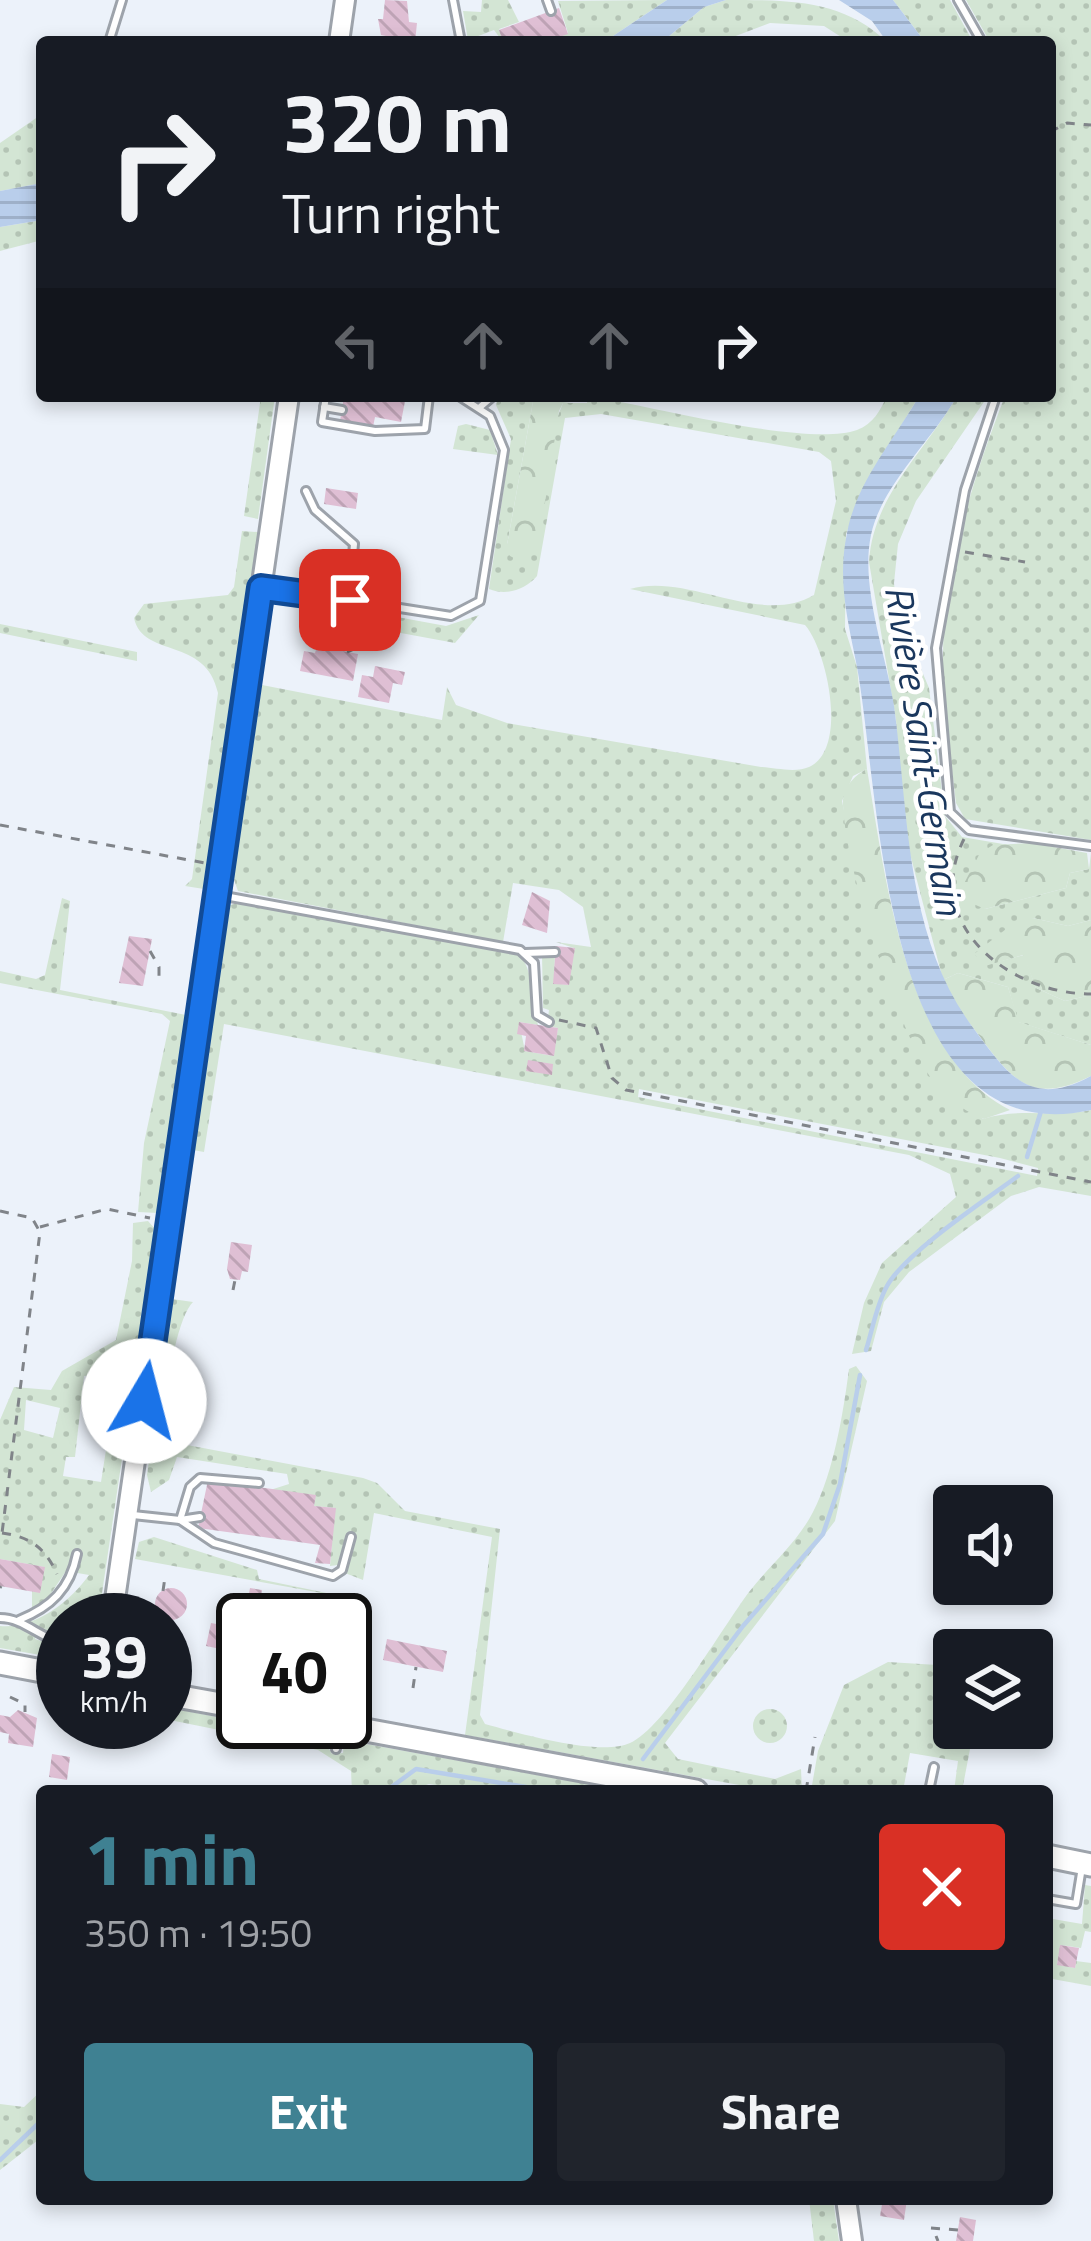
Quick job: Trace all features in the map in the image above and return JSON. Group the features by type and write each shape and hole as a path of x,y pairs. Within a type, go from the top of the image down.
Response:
{"main road":[{"path":"0,1663 36,1670"},
{"path":"372,1732 663,1785"},
{"path":"1053,1857 1087,1864"}],"street":[{"path":"340,36 346,0"},
{"path":"116,1593 288,402"},
{"path":"847,2205 852,2241"}],"lane":[{"path":"111,36 122,0"},
{"path":"453,0 460,36"},
{"path":"547,0 551,11"},
{"path":"958,0 979,36"},
{"path":"325,402 322,422 375,431 424,430 428,402"},
{"path":"261,588 451,616 480,601 504,450 498,428 469,402"},
{"path":"479,408 486,402"},
{"path":"994,402 978,442 952,550 936,676 950,812 969,830 1091,847"},
{"path":"324,407 342,410"},
{"path":"306,491 315,510 354,544 350,600"},
{"path":"217,895 327,911 525,953 555,952"},
{"path":"525,953 534,963 537,1015 549,1022"},
{"path":"180,1520 190,1487 200,1478 259,1484"},
{"path":"128,1514 180,1520 200,1517"},
{"path":"180,1520 214,1543 333,1576 342,1570 352,1537"},
{"path":"0,1618 20,1620 39,1612 67,1586 76,1554"},
{"path":"20,1620 36,1634"},
{"path":"930,1785 934,1767"},
{"path":"1053,1900 1076,1904 1087,1864"}],"path":[{"path":"1056,129 1067,123 1091,125"},
{"path":"952,550 1025,562"},
{"path":"346,652 361,646 360,640"},
{"path":"0,825 221,866"},
{"path":"969,830 949,878 959,918 976,946 1063,994 1091,994"},
{"path":"150,952 159,967 159,982"},
{"path":"549,1022 570,1018 596,1028 612,1078 626,1090 1091,1181"},
{"path":"40,1227 107,1209 170,1223"},
{"path":"0,1211 32,1218 40,1227 1,1533 34,1542 49,1554 67,1586"},
{"path":"233,1290 235,1280"},
{"path":"163,1591 165,1577"},
{"path":"413,1688 416,1667"},
{"path":"10,1697 25,1704 25,1712"},
{"path":"807,1785 815,1737"},
{"path":"931,2228 958,2230"}],"green space":[{"path":"482,0 508,0 519,22 499,29 501,36 494,30 467,36 463,11 481,12"},
{"path":"667,0 613,36 560,36 568,33 558,1"},
{"path":"726,0 815,5 853,18 880,36 840,36 824,26 770,23 736,36 669,36 704,7"},
{"path":"893,0 950,0 970,36 920,36"},
{"path":"966,0 1091,0 1091,840 965,819 956,803 943,639 970,497 1003,402 1056,402 1056,36 987,36"},
{"path":"36,118 36,184 0,191 0,143"},
{"path":"36,221 36,242 0,251 0,227"},
{"path":"260,402 274,402 258,519 244,516"},
{"path":"533,402 507,545 563,403 619,402 765,430 834,434 867,424 884,402 915,402 866,484 846,534 845,629 857,667 867,769 853,776 842,801 862,899 906,1026 983,1119 1091,1110 1091,1196 1039,1187 1011,1196 909,1272 884,1302 871,1351 852,1354 864,1303 882,1263 956,1197 950,1174 909,1155 224,1024 204,1152 193,1150 230,905 242,902 518,953 530,978 538,1025 519,1022 525,1051 553,1056 558,1028 547,1026 549,1010 543,1008 542,954 555,956 554,983 568,985 574,948 556,942 591,947 583,907 559,890 513,883 503,942 238,891 233,877 262,685 442,720 447,687 456,705 507,723 779,769 809,767 821,757 828,741 831,721 826,676 805,625 630,589 676,587 771,605 814,595 836,501 831,461 819,452 601,414 565,418 537,576 515,590 495,591 489,589 511,439 496,405","holes":["639,1089 1038,1168 1037,1176 638,1097"]},
{"path":"533,402 572,402 563,403 559,411 538,549 524,563 510,556 507,545"},
{"path":"953,402 984,402 916,501 898,544 897,612 929,688 945,816 962,837 1009,845 982,854 969,878 985,909 1066,888 1070,873 1089,869 1091,853 1091,920 1068,926 1033,918 986,965 1024,955 1036,988 1065,1001 1091,995 1091,1045 1018,1022 1008,987 958,973 943,980 903,827 896,720 869,562 890,495"},
{"path":"458,426 490,430 498,455 453,449"},
{"path":"242,531 258,532 204,889 185,886 192,879 218,693 201,663 149,639 134,618 144,604 228,595 234,587"},
{"path":"354,609 446,626 479,615 455,643 352,624"},
{"path":"0,624 137,652 137,661 0,633"},
{"path":"867,769 892,909 923,1006 945,1049 974,1084 1010,1110 984,1119 951,1100 927,1072 900,1015 862,904 846,833 844,794"},
{"path":"1032,843 1087,853 1089,869 1070,873 1066,888 985,909 957,897 980,853 993,845"},
{"path":"62,898 70,901 60,990 186,1015 158,1213 138,1212 144,1143 170,1021 162,1014 0,983 0,971 36,979 45,975"},
{"path":"1033,918 1068,926 1091,920 1091,995 1065,1001 1036,988 1023,955 985,966 974,954 1015,922"},
{"path":"958,973 1008,987 1019,1022 1091,1045 1091,1076 1051,1089 1022,1082 1010,1073 949,994 943,980"},
{"path":"148,1221 156,1230 102,1593 74,1593 89,1575 66,1571 51,1593 36,1593 32,1608 32,1591 40,1592 44,1567 0,1559 0,1420 14,1387 51,1390 62,1371 116,1340 132,1261 133,1223","holes":["118,1373 101,1482 63,1476 66,1457 75,1457 84,1376","26,1400 60,1408 53,1438 24,1430"]},
{"path":"172,1299 193,1302 180,1328 170,1370 166,1414 171,1442 363,1478 377,1483 405,1511 500,1529 480,1715 485,1724 537,1738 616,1747 644,1734 659,1718 749,1592 799,1534 827,1479 849,1369 856,1366 867,1381 835,1521 665,1743 678,1759 775,1779 801,1769 802,1785 739,1785 465,1735 492,1537 374,1513 363,1580 345,1573 355,1533 350,1533 338,1565 330,1566 335,1508 314,1506 315,1496 267,1491 289,1484 287,1474 177,1457 169,1480 151,1492 147,1475"},
{"path":"154,1537 257,1570 259,1579 326,1593 135,1559 139,1542"},
{"path":"36,1619 36,1654 0,1648 0,1626"},
{"path":"888,1662 933,1665 933,1749 970,1749 963,1785 955,1785 958,1761 910,1753 904,1785 812,1785 818,1751 844,1685"},
{"path":"770,1709 782,1714 787,1726 782,1738 770,1743 758,1738 753,1726 758,1714"},
{"path":"192,1712 216,1717 216,1729 192,1724"},
{"path":"372,1745 593,1785 352,1785 351,1771 313,1749 343,1753 343,1749 372,1749"},
{"path":"1085,1885 1091,1886 1091,1932 1085,1931 1081,1948 1061,1945 1057,1964 1075,1968 1076,1961 1091,1963 1091,1986 1053,1979 1053,1919 1082,1924"},
{"path":"36,2096 36,2142 0,2170 0,2104 24,2107"},
{"path":"810,2205 834,2205 839,2241 814,2241"}],"water":[{"path":"667,0 726,0 704,7 669,36 613,36"},
{"path":"839,0 893,0 920,36 883,36 872,21"},
{"path":"36,184 36,221 0,227 0,191"},
{"path":"915,402 953,402 886,498 871,535 869,555 871,598 894,706 914,874 934,955 974,1029 1010,1073 1036,1088 1052,1089 1091,1076 1091,1110 1022,1110 969,1079 931,1025 904,955 886,877 843,568 852,515 877,462"}],"building":[{"path":"385,0 407,1 409,22 417,23 416,36 381,35 378,19 383,19"},
{"path":"559,8 568,34 501,36 499,30"},
{"path":"343,402 405,402 401,422 375,417 373,427 340,421"},
{"path":"326,488 358,493 356,509 324,504"},
{"path":"317,646 358,654 353,681 300,671 304,651 315,653"},
{"path":"375,666 405,672 402,685 393,683 389,703 358,697 362,675 373,677"},
{"path":"532,892 550,901 547,933 522,925"},
{"path":"129,936 152,939 143,986 119,983"},
{"path":"556,946 575,948 569,985 553,984"},
{"path":"519,1022 558,1028 554,1056 524,1051 526,1036 517,1034"},
{"path":"528,1060 553,1064 552,1075 526,1071"},
{"path":"231,1242 252,1245 248,1272 242,1271 240,1280 230,1279 227,1269"},
{"path":"208,1480 316,1495 314,1506 336,1508 330,1564 315,1563 320,1545 198,1528"},
{"path":"0,1559 45,1567 40,1593 0,1586"},
{"path":"211,1623 216,1624 216,1648 206,1646"},
{"path":"387,1639 447,1651 443,1672 383,1660"},
{"path":"18,1710 36,1718 33,1747 8,1743 9,1734 0,1732 0,1715 10,1717"},
{"path":"52,1754 70,1757 67,1780 49,1777"},
{"path":"1060,1945 1079,1948 1075,1968 1057,1965"},
{"path":"882,2205 906,2205 904,2220 880,2216"},
{"path":"960,2217 976,2220 973,2241 956,2241"}],"waterway":[{"path":"1027,1157 1041,1111"},
{"path":"866,1350 880,1301 897,1273 947,1228 1018,1176"},
{"path":"643,1759 743,1626 823,1534 840,1484 860,1375"},
{"path":"394,1785 416,1769 513,1785"},
{"path":"0,2160 36,2126"}],"route":[{"path":"144,1401 261,588 350,600"}],"water label":[{"name":"Rivière Saint-Germain","path":"925,750"}]}
